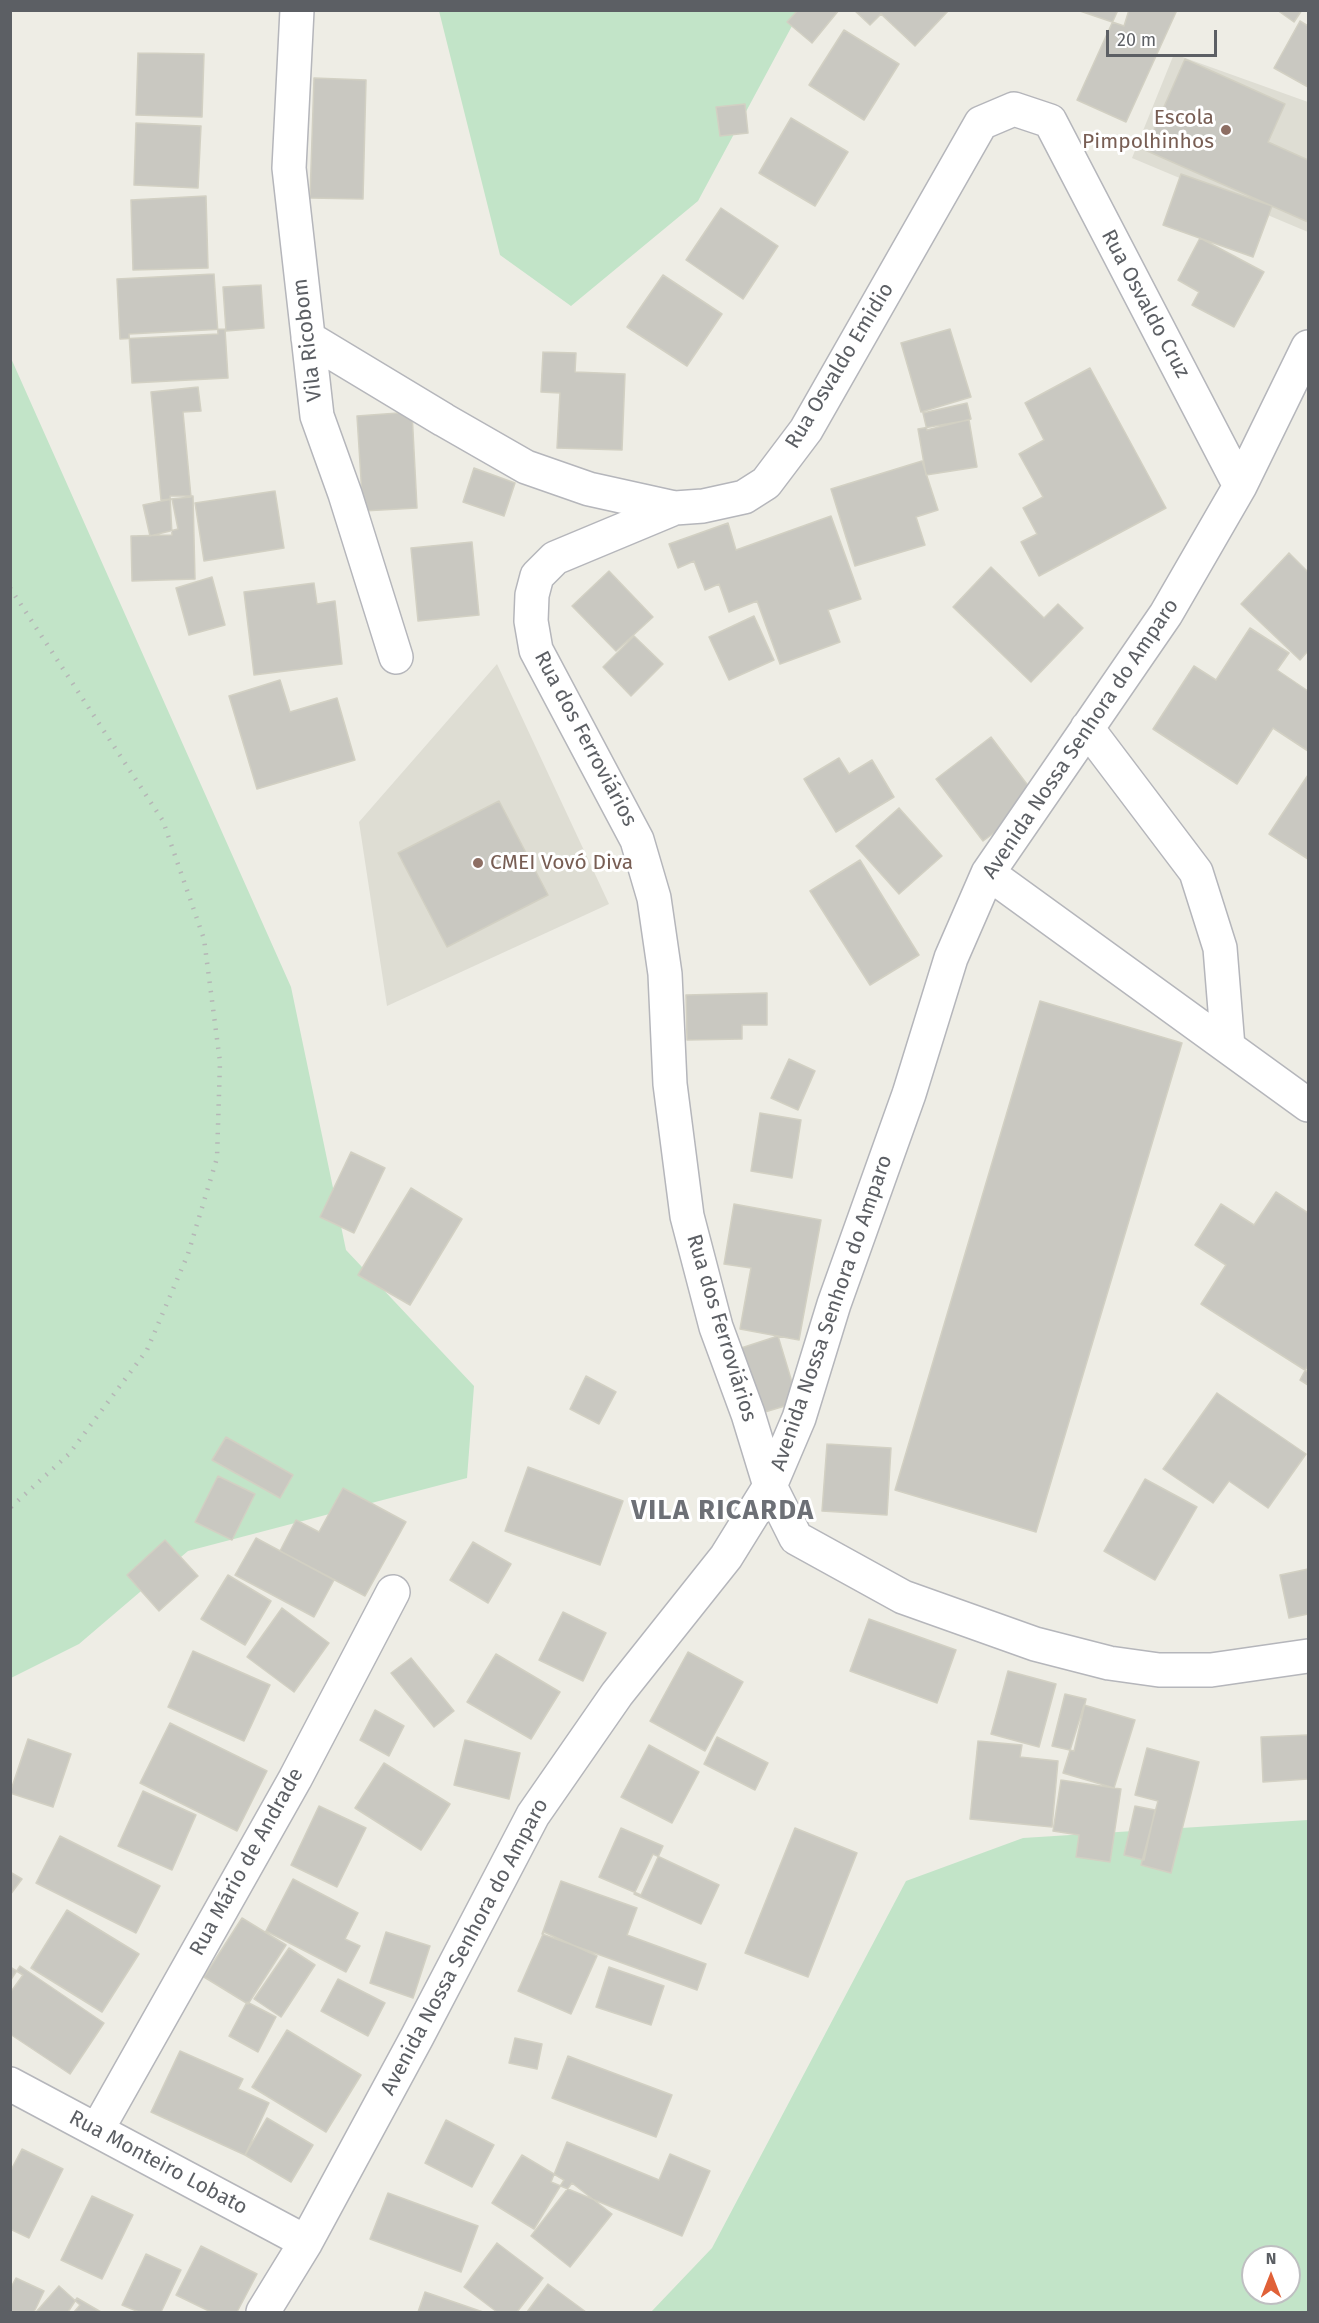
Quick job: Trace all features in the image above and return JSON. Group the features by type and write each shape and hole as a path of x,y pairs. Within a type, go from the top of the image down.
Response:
{"street":[{"name":"Vila Ricobom","path":"297,10 289,168 317,416 345,494 396,657"},
{"name":"Rua Osvaldo Emidio","path":"308,338 526,467 589,489 675,508 703,506 744,497 766,483 806,430 981,123 1014,108 1050,122"},
{"name":"Rua Osvaldo Cruz","path":"1050,122 1240,486"},
{"name":"Avenida Nossa Senhora do Amparo","path":"263,2313 306,2242 533,1815 617,1694 726,1557 770,1486 799,1418 834,1304 909,1094 951,958 988,873 1166,614 1240,486 1308,347"},
{"name":"Rua dos Ferroviários","path":"675,508 555,558 537,576 532,595 531,621 536,650 637,840 654,898 665,974 670,1084 687,1215 716,1327 748,1414 770,1486 796,1538 903,1597 1035,1644 1109,1664 1159,1670 1211,1670 1308,1656"},
{"path":"1087,728 1196,872 1220,948 1228,1047"},
{"path":"988,873 1308,1105"},
{"name":"Rua Mário de Andrade","path":"97,2130 295,1779 393,1592"},
{"name":"Rua Monteiro Lobato","path":"10,2084 306,2242"}],"shaded area":[{"name":"Escola Pimpolhinhos","path":"1174,54 1308,102 1308,232 1132,158"},
{"name":"CMEI Vovó Diva","path":"497,664 609,904 387,1006 359,822"}],"green space":[{"path":"439,11 800,11 698,201 571,306 500,255"},
{"path":"10,356 291,987 346,1250 474,1386 467,1478 188,1551 79,1644 11,1678"},
{"path":"1308,1820 1308,2312 651,2312 712,2248 906,1881 1023,1838"}],"building":[{"path":"798,10 839,10 812,43 787,22"},
{"path":"854,10 949,10 915,46 881,14 870,25"},
{"path":"1077,10 1129,10 1124,26"},
{"path":"1118,10 1177,10 1126,122 1077,100"},
{"path":"1277,10 1302,10 1294,22"},
{"path":"1300,21 1308,26 1308,87 1274,68"},
{"path":"844,30 899,64 864,120 809,85"},
{"path":"138,53 204,54 202,117 136,115"},
{"name":"Escola Pimpolhinhos","path":"1185,59 1285,104 1268,142 1308,160 1308,222 1145,150"},
{"path":"314,78 366,80 363,199 310,198"},
{"path":"745,104 748,133 720,136 716,107"},
{"path":"791,118 848,152 815,206 759,173"},
{"path":"136,123 201,126 198,188 134,185"},
{"path":"1181,174 1272,206 1253,257 1163,225"},
{"path":"206,196 208,268 133,270 131,200"},
{"path":"721,208 778,246 743,299 686,260"},
{"path":"1200,238 1264,272 1234,327 1192,305 1199,292 1178,280"},
{"path":"214,274 218,334 120,339 117,279"},
{"path":"663,275 722,314 687,366 627,327"},
{"path":"261,285 264,328 226,331 223,287"},
{"path":"225,329 228,378 132,383 129,334"},
{"path":"950,329 971,397 921,412 901,343"},
{"path":"543,352 576,353 575,372 625,374 622,450 557,448 560,393 541,392"},
{"path":"1090,368 1166,508 1039,576 1021,542 1037,534 1023,508 1043,497 1019,454 1044,440 1025,403"},
{"path":"198,387 201,411 183,412 191,497 161,500 151,392"},
{"path":"967,403 971,419 927,430 923,413"},
{"path":"412,412 417,508 363,511 357,416"},
{"path":"969,420 977,467 926,475 918,429"},
{"path":"922,461 938,510 916,517 925,545 855,566 831,489"},
{"path":"474,468 515,483 504,516 463,502"},
{"path":"275,491 284,548 204,561 195,503"},
{"path":"170,496 193,496 195,579 132,581 131,536 172,535"},
{"path":"172,499 178,529 150,536 143,505"},
{"path":"831,516 861,599 828,610 840,642 780,664 757,601 729,612 719,584 705,590 694,561 678,568 669,544 728,523 736,550"},
{"path":"472,542 479,615 418,621 411,548"},
{"path":"1289,553 1308,572 1308,651 1300,660 1241,604"},
{"path":"991,567 1044,618 1058,604 1083,628 1031,682 953,607"},
{"path":"609,571 653,617 616,651 572,606"},
{"path":"212,577 225,625 189,635 176,588"},
{"path":"314,583 317,604 335,601 342,664 254,675 244,592"},
{"path":"754,616 774,660 729,680 709,637"},
{"path":"1250,628 1289,653 1277,670 1308,691 1308,751 1273,728 1237,784 1153,729 1194,666 1216,680"},
{"path":"634,636 663,664 631,696 603,667"},
{"path":"280,680 290,712 337,698 355,760 257,789 229,696"},
{"path":"991,737 1039,800 983,841 936,779"},
{"path":"839,758 849,774 872,760 894,797 836,832 804,779"},
{"path":"1308,775 1308,859 1269,834"},
{"path":"499,801 548,895 447,947 398,853"},
{"path":"899,808 942,856 899,894 856,846"},
{"path":"860,860 919,955 870,985 810,891"},
{"path":"767,993 767,1025 742,1025 742,1039 687,1040 686,995"},
{"path":"1040,1001 1182,1043 1036,1532 895,1490"},
{"path":"789,1059 815,1071 798,1110 771,1098"},
{"path":"760,1113 801,1120 792,1178 751,1171"},
{"path":"351,1152 385,1168 354,1233 320,1217"},
{"path":"411,1188 462,1219 410,1305 358,1275"},
{"path":"1276,1192 1308,1213 1308,1372 1201,1304 1226,1265 1195,1245 1221,1204 1254,1225"},
{"path":"734,1204 821,1220 799,1340 740,1329 751,1268 724,1264"},
{"path":"778,1336 798,1402 755,1415 735,1350"},
{"path":"1308,1365 1308,1385 1300,1380"},
{"path":"586,1376 616,1392 599,1424 570,1409"},
{"path":"1217,1393 1306,1454 1268,1508 1229,1481 1213,1503 1163,1469"},
{"path":"226,1437 293,1475 280,1498 212,1460"},
{"path":"827,1444 891,1448 887,1515 822,1511"},
{"path":"528,1467 623,1501 600,1565 505,1531"},
{"path":"218,1476 255,1494 232,1540 195,1522"},
{"path":"1145,1479 1197,1507 1155,1580 1104,1551"},
{"path":"343,1488 406,1522 365,1596 280,1551 296,1520 319,1532"},
{"path":"256,1538 334,1580 314,1617 235,1575"},
{"path":"165,1540 198,1576 159,1611 127,1575"},
{"path":"473,1542 511,1564 488,1603 450,1580"},
{"path":"1308,1569 1308,1614 1289,1618 1280,1575"},
{"path":"228,1575 271,1601 245,1645 201,1619"},
{"path":"282,1608 329,1643 294,1692 247,1657"},
{"path":"563,1612 606,1633 583,1681 539,1660"},
{"path":"869,1619 956,1650 937,1703 850,1671"},
{"path":"193,1651 270,1685 244,1741 168,1707"},
{"path":"688,1652 743,1682 705,1751 650,1721"},
{"path":"496,1654 560,1692 531,1739 467,1702"},
{"path":"411,1658 454,1711 434,1727 391,1673"},
{"path":"1008,1671 1056,1684 1039,1747 991,1734"},
{"path":"1065,1694 1086,1699 1074,1751 1052,1746"},
{"path":"1084,1705 1135,1720 1114,1788 1063,1773"},
{"path":"375,1710 404,1726 389,1756 360,1740"},
{"path":"170,1723 267,1771 237,1831 140,1783"},
{"path":"1308,1735 1308,1779 1263,1782 1261,1737"},
{"path":"717,1737 768,1763 755,1790 704,1764"},
{"path":"28,1739 71,1754 53,1807 10,1793"},
{"path":"465,1740 520,1753 509,1799 454,1785"},
{"path":"978,1741 1022,1745 1020,1757 1058,1761 1052,1827 970,1819"},
{"path":"649,1745 699,1772 672,1823 621,1797"},
{"path":"1147,1748 1199,1762 1171,1873 1141,1865 1158,1801 1135,1795"},
{"path":"384,1763 450,1804 421,1850 355,1808"},
{"path":"1061,1780 1121,1789 1110,1862 1076,1857 1079,1835 1053,1831"},
{"path":"143,1791 196,1815 172,1870 118,1846"},
{"path":"319,1806 366,1828 337,1887 291,1865"},
{"path":"1135,1806 1155,1810 1144,1860 1124,1855"},
{"path":"621,1828 663,1846 641,1895 599,1877"},
{"path":"795,1828 857,1853 808,1977 745,1953"},
{"path":"60,1836 160,1886 136,1933 36,1883"},
{"path":"653,1854 719,1885 701,1924 634,1894"},
{"path":"10,1872 22,1879 10,1895"},
{"path":"293,1879 358,1913 345,1939 360,1946 346,1972 266,1931"},
{"path":"561,1881 637,1908 627,1935 706,1964 697,1990 542,1934"},
{"path":"67,1910 139,1954 102,2012 31,1968"},
{"path":"242,1918 286,1945 248,2004 204,1977"},
{"path":"386,1932 430,1946 413,1998 370,1983"},
{"path":"544,1932 597,1956 571,2014 518,1991"},
{"path":"289,1948 315,1965 281,2017 254,1999"},
{"path":"20,1966 104,2023 70,2074 10,2034 10,1981"},
{"path":"10,1967 23,1975 10,1993"},
{"path":"609,1967 664,1986 651,2025 596,2007"},
{"path":"338,1979 385,2003 368,2036 321,2011"},
{"path":"247,2002 276,2017 258,2052 229,2036"},
{"path":"287,2030 361,2075 326,2132 252,2087"},
{"path":"515,2038 542,2044 537,2069 509,2063"},
{"path":"180,2051 243,2079 238,2089 269,2103 245,2155 151,2112"},
{"path":"568,2056 672,2095 656,2137 552,2098"},
{"path":"267,2118 313,2145 291,2182 245,2155"},
{"path":"446,2120 494,2145 472,2187 425,2163"},
{"path":"567,2142 659,2180 670,2154 710,2171 682,2236 551,2182"},
{"path":"22,2149 63,2169 29,2238 10,2229 10,2172"},
{"path":"522,2155 564,2180 534,2229 492,2203"},
{"path":"572,2183 612,2214 570,2267 531,2236"},
{"path":"388,2193 478,2226 461,2272 370,2239"},
{"path":"92,2196 133,2215 102,2279 61,2260"},
{"path":"497,2243 543,2278 517,2312 497,2312 464,2287"},
{"path":"201,2246 257,2274 237,2312 211,2312 176,2295"},
{"path":"146,2254 181,2270 161,2312 139,2312 122,2305"},
{"path":"16,2278 44,2291 34,2312 10,2312 10,2289"},
{"path":"548,2284 586,2312 527,2312"},
{"path":"59,2286 80,2305 74,2312 36,2312"},
{"path":"425,2292 483,2312 418,2312"},
{"path":"77,2298 101,2312 68,2312"}],"railway":[{"path":"10,588 163,821 204,939 220,1062 217,1158 188,1254 147,1350 69,1454 10,1508"}],"place":[{"name":"Escola Pimpolhinhos","path":"1226,130"},
{"name":"CMEI Vovó Diva","path":"478,863"}],"district":[{"name":"VILA RICARDA","path":"723,1511"}]}
